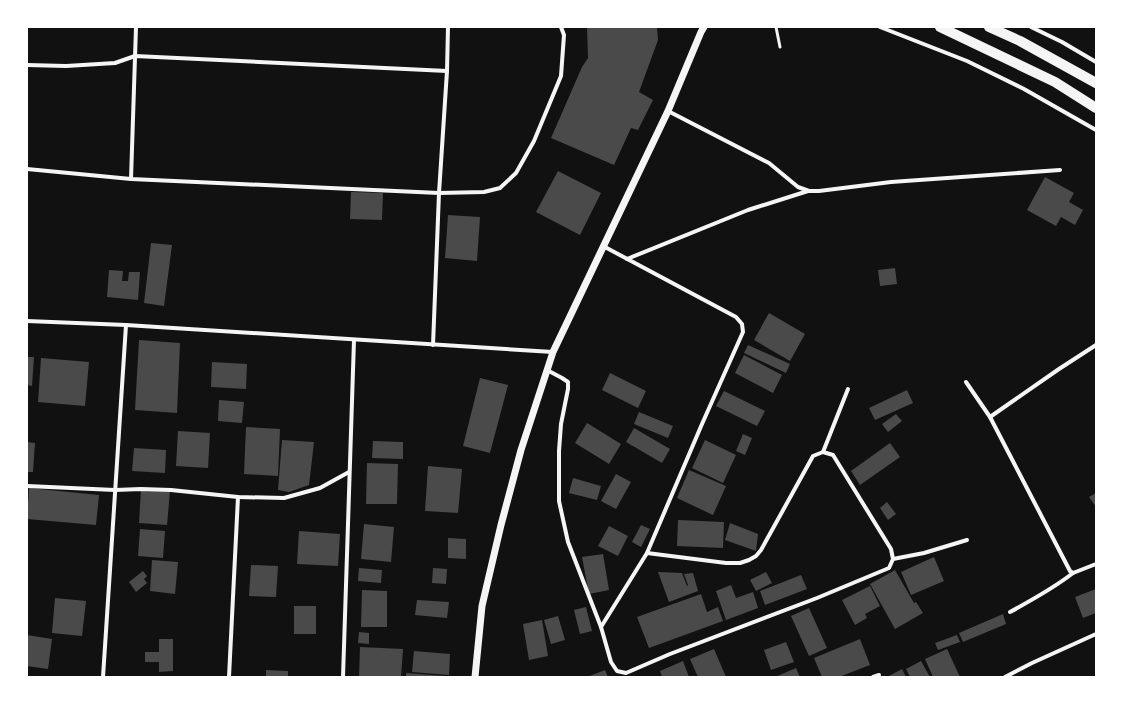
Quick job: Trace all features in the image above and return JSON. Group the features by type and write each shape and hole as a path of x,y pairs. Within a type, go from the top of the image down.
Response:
{"main road":[{"path":"940,27 1055,82 1096,108"},
{"path":"989,27 1020,41 1096,83"}],"street":[{"path":"131,180 136,27"},
{"path":"433,345 448,27"},
{"path":"27,169 131,180 439,193 484,192 500,188 516,173 534,141 561,76 564,35 561,27"},
{"path":"880,27 967,61 1024,89 1096,130"},
{"path":"1031,27 1062,42 1096,62"},
{"path":"475,677 482,606 501,525 521,450 553,352 668,111 702,29"},
{"path":"27,65 66,66 115,63 135,56 447,71"},
{"path":"668,111 769,163 798,187 809,191"},
{"path":"627,259 748,210 809,191 891,182 1060,170"},
{"path":"601,627 647,553 743,332 742,324 736,317 603,246"},
{"path":"27,321 553,352"},
{"path":"103,677 126,326"},
{"path":"344,677 354,340"},
{"path":"990,417 1058,369 1096,345"},
{"path":"547,370 568,382 561,424 559,451 559,501 568,542 601,627 612,662 619,677"},
{"path":"966,382 990,417 1070,571 1073,573"},
{"path":"823,452 848,389"},
{"path":"617,671 626,673 678,651 817,598 889,568 893,559 891,549 833,456 823,452 812,456 761,550 756,556 740,563 726,563 647,553"},
{"path":"27,486 115,490 171,490 238,496 284,498 320,488 349,472"},
{"path":"229,677 238,496"},
{"path":"893,559 924,553 967,540"},
{"path":"1010,612 1060,584 1073,573 1096,564"},
{"path":"1005,677 1096,634"},
{"path":"873,677 879,675"}],"lane":[{"path":"776,27 780,47"}],"building":[{"path":"587,27 657,27 658,40 639,92 653,100 638,130 631,128 614,165 551,138 582,67 588,58"},
{"path":"558,171 601,193 580,235 536,212"},
{"path":"1045,177 1074,193 1069,202 1083,210 1075,225 1061,217 1056,226 1027,210"},
{"path":"351,192 383,193 382,220 350,219"},
{"path":"448,215 480,217 477,261 445,258"},
{"path":"151,243 172,245 164,306 144,303"},
{"path":"895,268 897,284 880,286 878,270"},
{"path":"109,270 123,271 122,281 128,281 129,272 140,272 138,300 107,297"},
{"path":"769,313 805,334 790,361 754,340"},
{"path":"139,340 180,343 177,413 135,410"},
{"path":"748,345 790,364 786,373 744,353"},
{"path":"744,355 782,375 773,393 735,373"},
{"path":"27,357 34,357 32,386 27,385"},
{"path":"41,358 89,362 85,406 38,402"},
{"path":"212,362 247,364 246,389 211,387"},
{"path":"610,373 646,391 638,408 602,390"},
{"path":"480,378 508,385 490,453 463,446"},
{"path":"907,390 913,403 875,420 869,408"},
{"path":"724,391 765,411 757,426 716,406"},
{"path":"219,400 244,402 242,423 218,421"},
{"path":"639,412 673,426 668,438 634,424"},
{"path":"896,414 902,421 888,432 882,424"},
{"path":"587,423 621,444 609,464 575,443"},
{"path":"246,427 280,429 278,476 244,474"},
{"path":"634,428 670,449 662,463 626,442"},
{"path":"178,431 210,433 208,468 176,466"},
{"path":"743,434 752,438 745,455 736,451"},
{"path":"282,440 314,442 309,485 289,492 278,490"},
{"path":"705,440 736,455 723,483 692,468"},
{"path":"373,441 403,442 403,459 372,458"},
{"path":"27,442 35,443 33,472 27,472"},
{"path":"890,443 900,457 860,485 851,471"},
{"path":"134,448 166,450 165,473 132,471"},
{"path":"367,463 398,464 397,504 366,504"},
{"path":"428,466 462,469 458,513 425,511"},
{"path":"689,470 726,486 713,515 677,498"},
{"path":"616,474 631,482 616,509 601,501"},
{"path":"573,478 601,486 597,500 569,493"},
{"path":"29,488 99,495 96,525 27,519"},
{"path":"141,489 170,491 167,525 139,523"},
{"path":"1096,493 1096,507 1089,497"},
{"path":"887,502 896,514 888,520 880,508"},
{"path":"678,520 724,522 723,548 677,546"},
{"path":"730,523 758,534 756,551 725,540"},
{"path":"364,524 394,527 391,562 361,559"},
{"path":"641,525 650,529 641,547 632,542"},
{"path":"609,526 628,536 618,556 598,546"},
{"path":"140,529 165,531 163,558 138,556"},
{"path":"299,531 340,534 338,566 297,564"},
{"path":"448,538 466,539 466,559 448,558"},
{"path":"603,554 609,590 589,594 582,557"},
{"path":"934,557 944,581 911,595 901,572"},
{"path":"152,560 178,562 175,594 150,591"},
{"path":"251,565 278,566 276,597 249,596"},
{"path":"359,568 382,570 381,583 358,581"},
{"path":"433,568 447,569 446,584 432,583"},
{"path":"895,570 914,603 916,602 923,613 895,629 870,584"},
{"path":"143,571 147,576 144,579 147,583 136,592 129,582"},
{"path":"658,572 682,573 687,586 688,585 684,574 693,573 698,591 669,602"},
{"path":"766,572 772,583 756,591 750,580"},
{"path":"801,575 807,589 765,605 760,591"},
{"path":"731,585 736,598 753,592 758,608 726,620 716,591"},
{"path":"870,586 880,606 865,614 867,618 855,625 842,600"},
{"path":"1096,589 1096,613 1083,618 1075,597"},
{"path":"362,590 387,591 387,627 361,627"},
{"path":"701,594 707,612 718,607 723,621 649,648 637,617"},
{"path":"55,598 86,601 82,636 52,633"},
{"path":"417,600 449,602 447,618 415,615"},
{"path":"294,606 316,606 316,634 294,634"},
{"path":"586,607 592,631 580,634 574,610"},
{"path":"809,608 827,648 809,656 791,616"},
{"path":"1003,614 1006,624 963,642 959,633"},
{"path":"558,616 565,640 551,644 544,620"},
{"path":"542,620 548,656 529,660 523,624"},
{"path":"359,632 369,633 369,644 358,643"},
{"path":"27,635 52,639 48,669 27,666"},
{"path":"957,635 960,642 938,650 935,643"},
{"path":"159,639 173,639 173,671 159,672 159,662 145,662 145,652 159,652"},
{"path":"860,639 870,665 839,677 822,677 814,658"},
{"path":"786,642 794,662 771,670 764,650"},
{"path":"360,647 403,649 401,677 359,677"},
{"path":"714,649 726,677 698,677 690,659"},
{"path":"947,649 960,677 933,677 925,659"},
{"path":"414,651 450,654 449,675 412,672"},
{"path":"683,661 689,677 662,677 660,671"},
{"path":"921,661 930,677 910,677 906,669"},
{"path":"796,668 800,677 775,677"},
{"path":"902,669 906,677 887,677"},
{"path":"266,670 288,671 288,677 266,677"},
{"path":"605,670 608,677 587,677"},
{"path":"406,673 446,676 446,677 406,677"}]}
